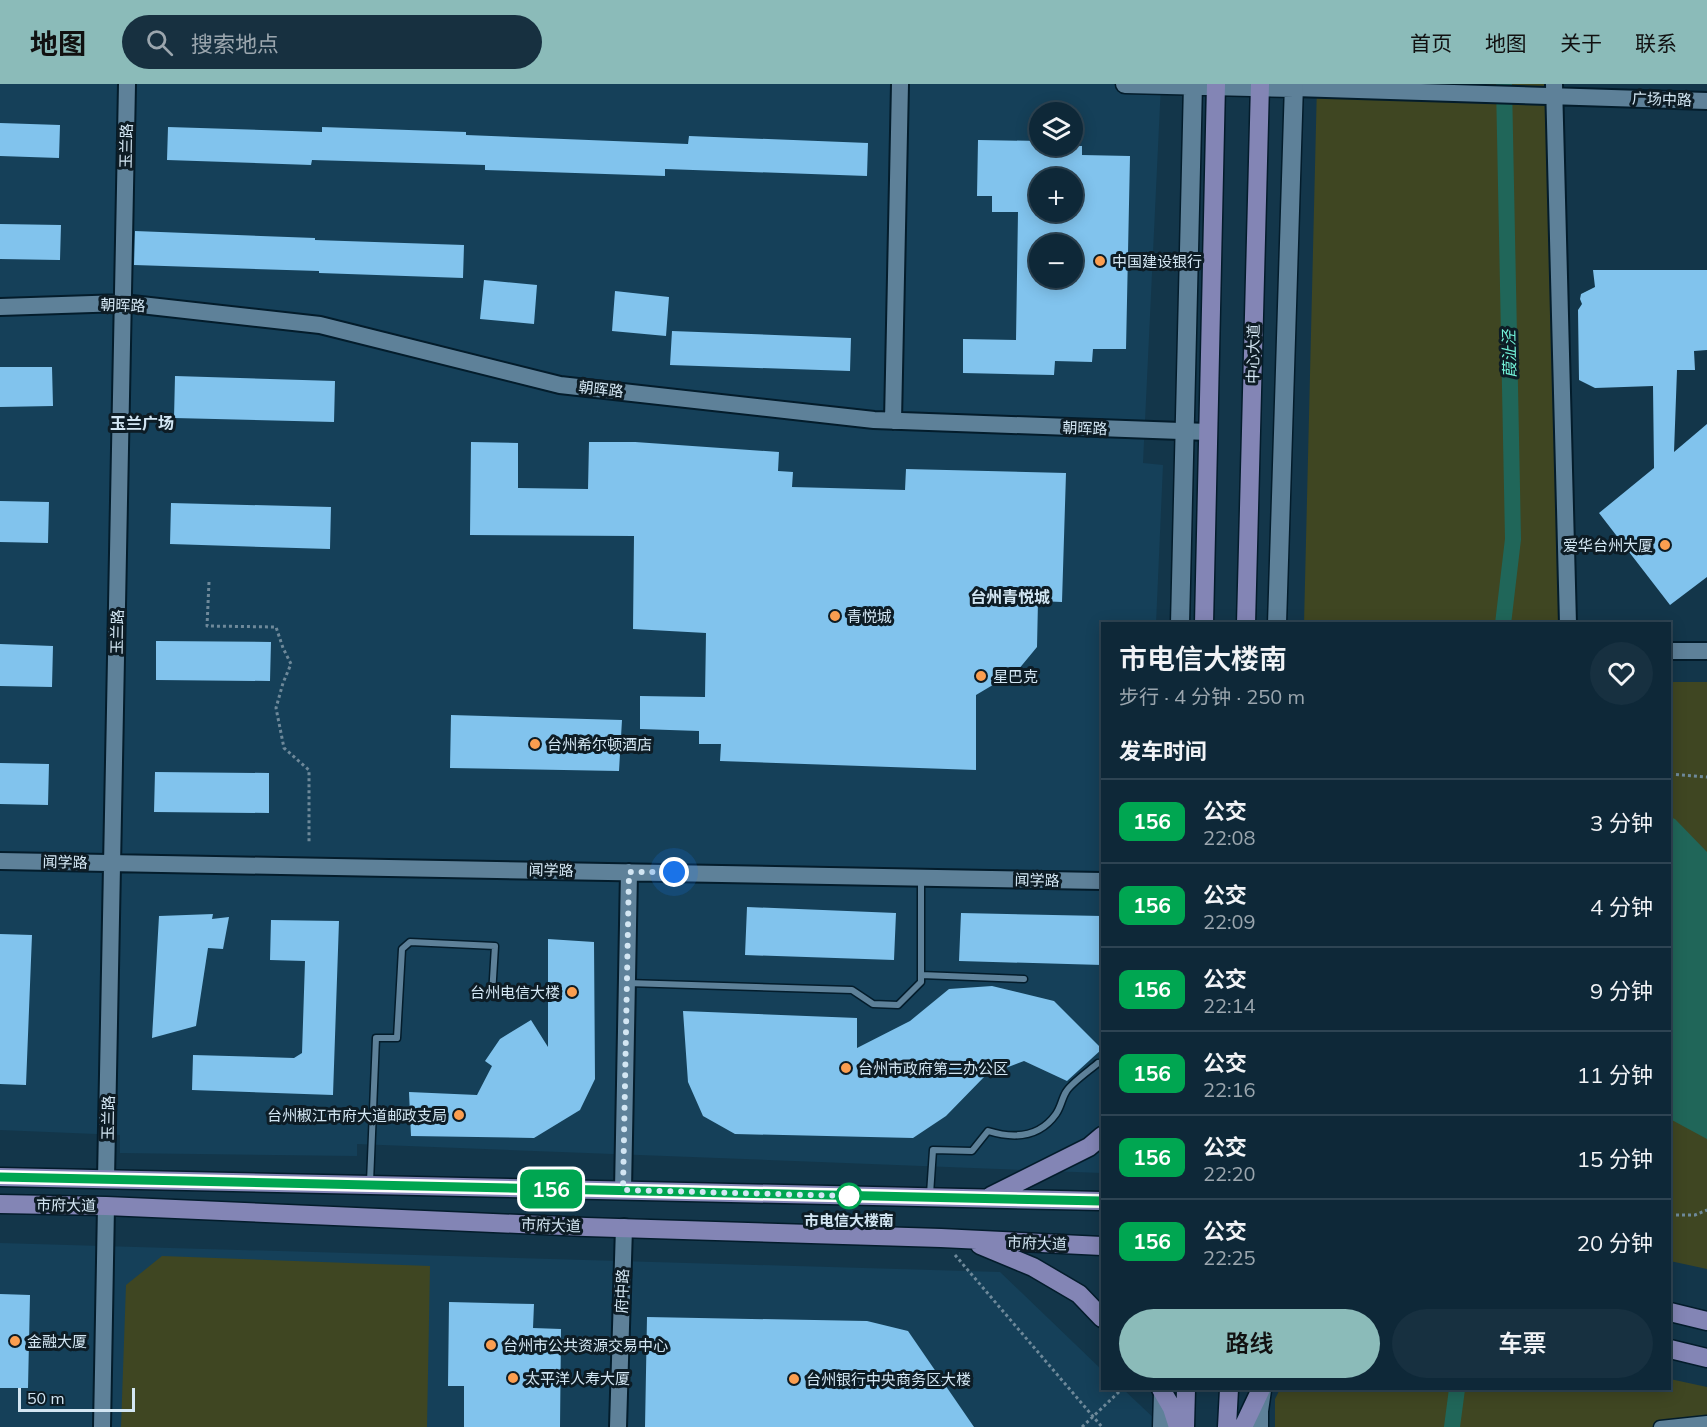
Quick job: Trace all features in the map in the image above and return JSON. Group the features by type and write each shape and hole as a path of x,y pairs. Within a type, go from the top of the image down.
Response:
{"main road":[{"path":"1125,84 1294,86 1276,622"},
{"path":"1180,622 1193,85"},
{"path":"1204,622 1216,85"},
{"name":"中心大道","path":"1246,622 1260,86"},
{"path":"987,1198 1089,1147 1101,1137"},
{"name":"市府大道","path":"0,1177 1101,1201"},
{"name":"市府大道","path":"0,1204 106,1206 1101,1246"},
{"path":"970,1240 1033,1267 1079,1294 1101,1317"},
{"path":"1671,1312 1707,1321"},
{"path":"1671,1349 1707,1358"},
{"path":"1185,1427 1186,1390"},
{"path":"1227,1427 1229,1390"},
{"path":"1243,1427 1262,1390"},
{"path":"1259,1427 1262,1390"},
{"path":"1162,1391 1162,1427"},
{"path":"1162,1391 1172,1408 1178,1427"}],"street":[{"name":"玉兰路","path":"106,1179 127,84"},
{"path":"893,421 900,84"},
{"name":"广场中路","path":"1294,86 1470,93 1549,92 1707,100"},
{"path":"1549,92 1568,622"},
{"name":"朝晖路","path":"0,307 123,303 320,325 560,385 874,420 1208,432"},
{"path":"1671,651 1707,651"},
{"name":"闻学路","path":"0,861 1101,881"},
{"path":"623,1190 629,872"},
{"path":"102,1427 106,1206"},
{"name":"府中路","path":"618,1427 624,1227"},
{"path":"1660,1427 1707,1422"}],"lane":[{"path":"627,983 852,990 873,1004 898,1005 921,982 921,878"},
{"path":"370,1185 376,1038 397,1038 402,949 410,942 495,946 492,995"},
{"path":"921,975 1023,979"},
{"path":"930,1198 933,1150 972,1151 988,1131 1005,1136 1021,1136 1039,1130 1058,1112 1066,1092 1098,1063"}],"path":[{"path":"209,582 207,626 276,627 291,664 276,708 284,748 309,770 309,842"},
{"path":"1671,774 1707,777"},
{"path":"1671,1215 1695,1215 1707,1210"},
{"path":"941,1238 1102,1427"},
{"path":"1082,1427 1121,1390"}],"shaded area":[{"path":"0,84 1161,84 1143,463 1163,465 1156,622 1101,622 1101,1173 357,1144 357,1156 120,1153 120,1135 0,1130"},
{"path":"1317,84 1554,84 1568,622 1304,622"},
{"path":"1671,682 1707,682 1707,1269 1671,1261"},
{"path":"1671,817 1707,852 1707,1139 1671,1120"},
{"path":"0,1243 1000,1272 1101,1369 1101,1390 1124,1390 1158,1422 1157,1427 0,1427"},
{"path":"162,1256 430,1266 427,1427 121,1427 126,1285"},
{"path":"1671,1379 1707,1387 1707,1427 1275,1427 1275,1399 1280,1390 1671,1390"}],"building":[{"path":"0,123 60,125 59,158 0,156"},
{"path":"168,127 322,132 322,127 688,144 689,136 868,143 867,176 665,169 665,176 485,170 485,165 312,160 311,165 167,160"},
{"name":"中国建设银行","path":"978,140 1029,141 1029,156 1130,156 1126,349 1093,349 1092,362 1055,361 1054,375 963,373 963,339 1016,340 1018,212 992,212 992,196 977,196"},
{"path":"0,224 61,225 60,260 0,259"},
{"path":"135,231 464,245 463,278 134,265"},
{"path":"1593,270 1707,270 1707,350 1694,351 1695,370 1677,370 1674,452 1707,424 1707,577 1670,605 1599,513 1654,468 1653,386 1595,388 1579,380 1578,310 1582,304 1581,294 1595,287"},
{"path":"484,280 537,285 534,324 480,319"},
{"path":"615,291 669,297 666,336 612,331"},
{"path":"672,331 851,338 850,371 670,365"},
{"path":"0,367 52,367 53,406 0,407"},
{"path":"175,376 335,381 334,422 174,418"},
{"name":"青悦城","path":"471,442 518,443 518,488 588,489 589,442 635,442 779,452 778,471 793,472 792,487 905,490 906,469 1066,473 1062,602 1038,601 1037,647 1018,670 976,695 976,770 720,761 721,744 699,744 699,731 640,729 640,696 705,697 706,633 633,629 634,536 470,535"},
{"path":"0,501 49,502 48,543 0,542"},
{"path":"171,503 331,507 330,549 170,544"},
{"path":"156,641 271,642 270,681 156,680"},
{"path":"0,644 53,646 52,687 0,686"},
{"name":"台州希尔顿酒店","path":"451,715 622,720 619,771 450,768"},
{"path":"0,763 49,764 48,805 0,804"},
{"path":"155,772 269,773 269,813 154,812"},
{"path":"747,907 896,913 894,960 745,955"},
{"path":"961,913 1101,916 1101,965 959,961"},
{"path":"213,914 212,919 229,917 223,949 208,948 196,1026 152,1038 159,916"},
{"path":"271,920 339,921 333,1095 192,1090 193,1055 294,1058 302,1053 305,961 270,960"},
{"path":"0,934 32,935 26,1085 0,1084"},
{"name":"台州电信大楼","path":"548,939 594,942 595,1079 580,1110 534,1138 411,1136 409,1092 477,1095 492,1066 485,1061 500,1039 531,1020 548,1047"},
{"name":"台州市政府第二办公区","path":"992,986 1054,1001 1101,1050 1067,1081 1024,1061 985,1076 946,1116 913,1138 735,1134 703,1116 688,1082 683,1011 857,1018 857,1048 910,1021 949,989"},
{"name":"金融大厦","path":"0,1294 30,1295 28,1388 0,1388"},
{"name":"太平洋人寿大厦","path":"449,1302 534,1304 533,1328 561,1329 560,1427 464,1427 464,1386 448,1386"},
{"name":"台州银行中央商务区大楼","path":"647,1317 867,1321 908,1331 974,1427 645,1427"}],"waterway":[{"name":"葭沚泾","path":"1503,622 1513,539 1504,84"},
{"name":"葭沚泾","path":"1452,1427 1457,1390"}],"bus line":[{"name":"156","path":"0,1177 1101,1201"}],"place":[{"name":"中国建设银行","path":"1100,261"},
{"name":"爱华台州大厦","path":"1665,545"},
{"name":"青悦城","path":"835,616"},
{"name":"星巴克","path":"981,676"},
{"name":"台州希尔顿酒店","path":"535,744"},
{"name":"台州电信大楼","path":"572,992"},
{"name":"台州市政府第二办公区","path":"846,1068"},
{"name":"台州椒江市府大道邮政支局","path":"459,1115"},
{"name":"市电信大楼南","path":"849,1196"},
{"name":"金融大厦","path":"15,1341"},
{"name":"台州市公共资源交易中心","path":"491,1345"},
{"name":"太平洋人寿大厦","path":"513,1378"},
{"name":"台州银行中央商务区大楼","path":"794,1379"}],"district":[{"name":"玉兰广场","path":"142,423"},
{"name":"台州青悦城","path":"1010,597"}],"route":[{"path":"674,872 629,872 623,1190 849,1196"}]}
